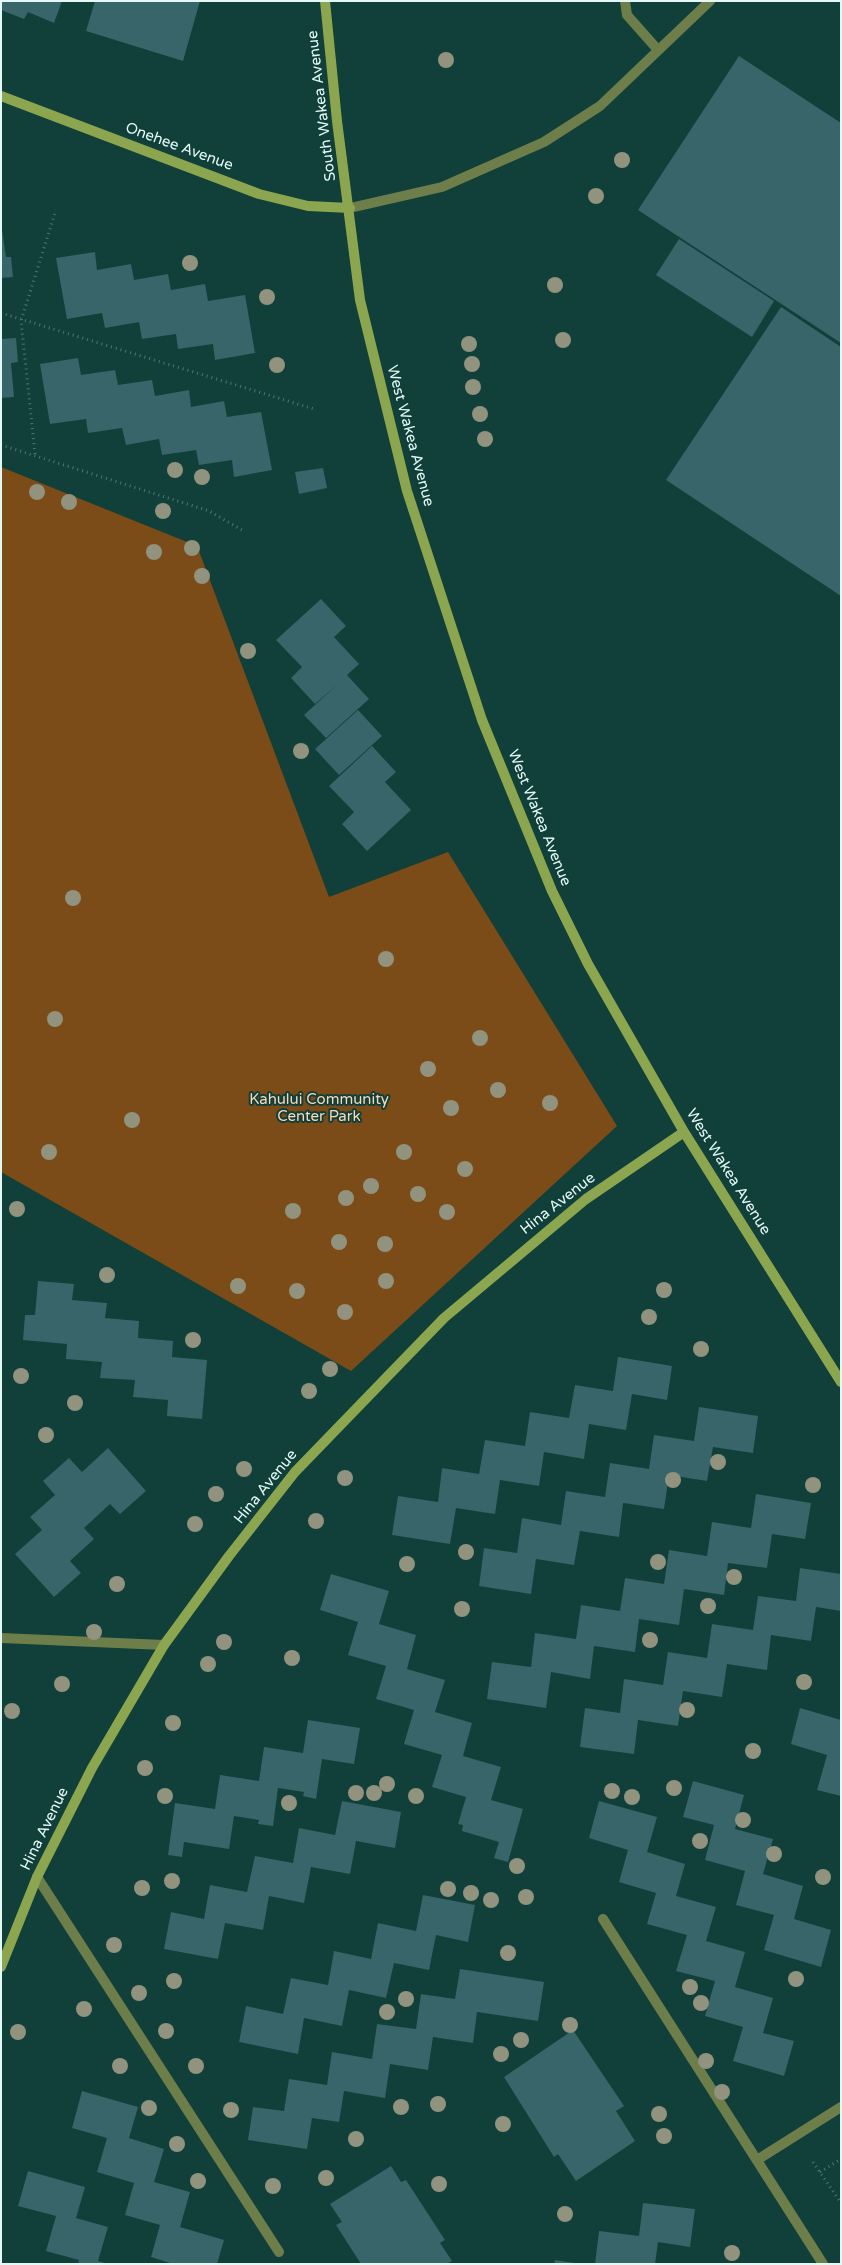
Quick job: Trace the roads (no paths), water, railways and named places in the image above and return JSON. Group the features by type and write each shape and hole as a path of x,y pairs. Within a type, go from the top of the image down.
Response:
{"street":[{"name":"South Wakea Avenue","path":"325,1 336,112 350,208"},
{"name":"Onehee Avenue","path":"1,96 259,194 308,206 350,208"},
{"name":"West Wakea Avenue","path":"350,208 360,300 404,481 482,720 552,891 588,964 684,1132 841,1382"},
{"name":"Hina Avenue","path":"1,1967 37,1877 92,1768 164,1645 295,1472 444,1318 586,1199 684,1132"}],"lane":[{"path":"625,1 627,15 658,50"},
{"path":"350,208 442,187 544,142 600,106 710,1"},
{"path":"1,1638 164,1645"},
{"path":"37,1877 279,2252"},
{"path":"603,1919 824,2264"},
{"path":"757,2160 841,2106"}],"park label":[{"name":"Kahului Community Center Park","path":"319,1108"}]}
